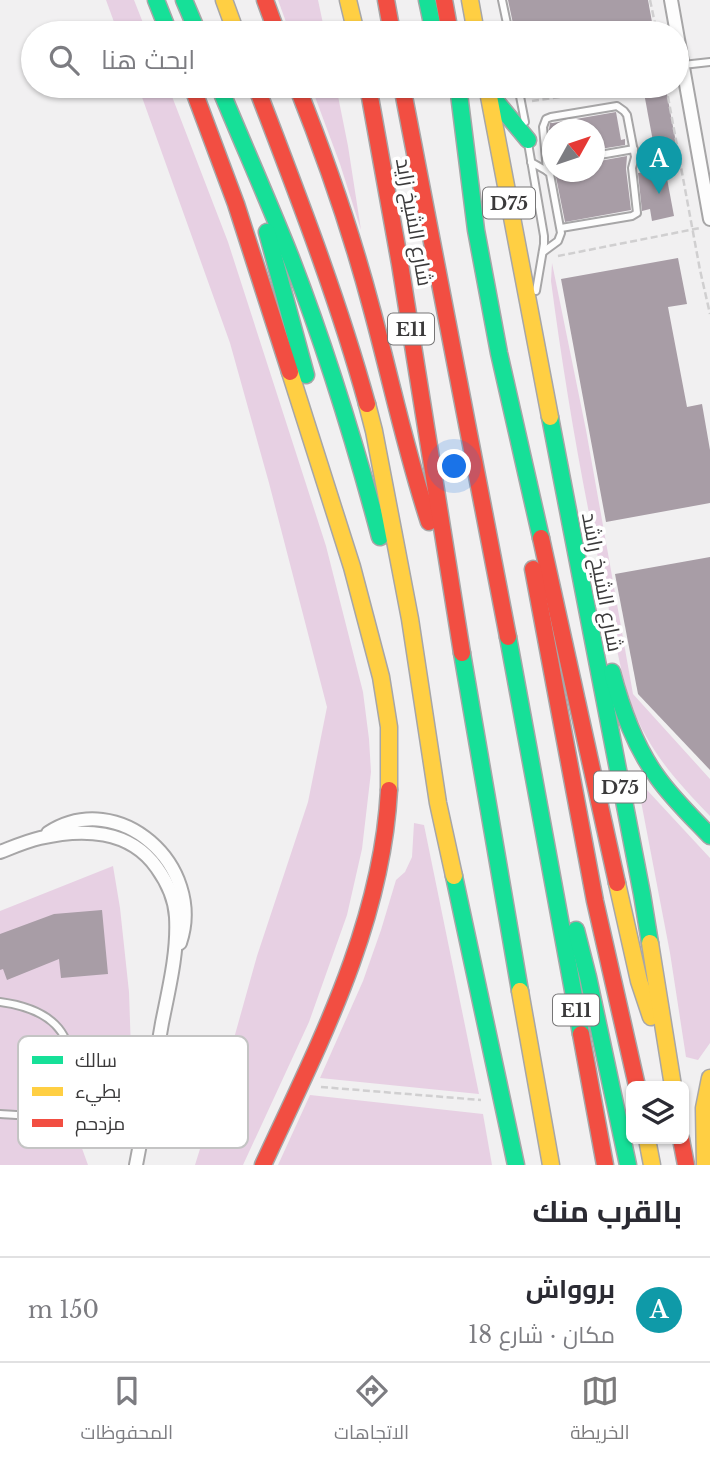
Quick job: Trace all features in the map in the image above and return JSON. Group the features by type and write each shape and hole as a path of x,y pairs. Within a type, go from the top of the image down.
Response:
{"highway":[{"path":"156,0 164,21"},
{"path":"184,0 193,21"},
{"path":"224,0 232,21"},
{"path":"265,0 273,21"},
{"path":"348,0 353,21"},
{"path":"386,0 390,21"},
{"path":"427,0 431,21"},
{"path":"444,0 448,21"},
{"path":"470,0 474,21"},
{"path":"197,98 234,200 351,561 387,709 390,776 378,878 358,949 345,983 263,1165"},
{"path":"224,98 295,270 360,463 386,558 415,701 430,759"},
{"path":"261,98 314,238 367,405 407,606 440,817 516,1165"},
{"path":"301,98 358,259 426,513 449,574"},
{"name":"شارع الشيخ زايد","path":"370,98 400,264 449,574"},
{"name":"شارع الشيخ زايد","path":"404,98 548,855"},
{"path":"456,98 461,111"},
{"path":"459,98 476,230 512,414 633,955 647,1006 667,1054"},
{"name":"شارع الشيخ راشد","path":"489,98 642,894 672,1081"},
{"path":"494,98 528,140"},
{"path":"234,122 289,310 336,486 351,561"},
{"path":"531,493 531,542 537,592 595,901 636,1081"},
{"path":"569,521 586,569 613,678 628,723 658,777 710,836"},
{"name":"E11","path":"449,574 474,733 551,1165"},
{"path":"548,855 567,902 582,952 628,1165"},
{"name":"E11","path":"548,855 605,1165"},
{"path":"705,1165 704,1108 710,1078"},
{"path":"648,1144 652,1165"},
{"path":"682,1144 686,1165"}],"street":[{"path":"671,0 675,21"},
{"path":"688,98 706,223"},
{"path":"0,852 40,838 64,824 86,820 130,828 149,839 165,855 176,874 183,895 185,917 182,937 173,963 160,1036"}],"lane":[{"path":"502,0 506,21"},
{"path":"689,64 710,62"},
{"path":"520,98 544,236 531,321"},
{"path":"547,119 617,106 627,115 634,149 635,160 632,168 637,213 561,229"},
{"path":"605,154 634,149"},
{"path":"531,162 542,164"},
{"path":"542,256 560,239 561,229 552,182"},
{"path":"0,1002 46,1016 58,1026 64,1036"},
{"path":"0,1114 18,1115"}],"path":[{"path":"650,0 654,21"},
{"path":"521,102 550,98"},
{"path":"668,98 710,314"},
{"path":"542,256 693,229 706,223"},
{"path":"300,1085 490,1100"}],"shaded area":[{"path":"106,0 134,0 142,21 114,21"},
{"path":"278,0 318,0 322,21 286,21"},
{"path":"142,98 173,98 228,242 326,546 363,692 371,772 362,849 347,915 309,1022 243,1165 195,1165 200,1148 248,1148 248,1036 235,1036 257,956 308,802 327,707 230,343"},
{"path":"315,98 338,98 361,230"},
{"path":"552,263 586,430 633,694 710,779 710,816 676,779 654,749 639,722 626,688 599,561 562,361 551,281"},
{"path":"647,790 710,858 710,1043 698,1060 686,1057 670,953 640,796"},
{"path":"414,823 424,825 479,1094 320,1078 363,981 396,880 405,872 412,857"},
{"path":"113,866 129,992 130,1036 18,1036 18,1148 82,1148 88,1165 0,1165 0,911"},
{"path":"310,1095 483,1114 492,1165 278,1165"}],"building":[{"path":"508,0 648,0 652,21 512,21"},
{"path":"645,98 668,98 679,159 657,163"},
{"path":"616,112 621,140 625,139 625,145 605,148 605,119 574,119"},
{"path":"627,156 631,210 565,222 557,182 605,182 605,160"},
{"path":"665,168 674,216 652,221 650,209 642,211 638,173"},
{"path":"678,258 687,304 668,307 687,407 702,404 710,450 710,503 606,522 561,279"},
{"path":"710,557 710,770 638,694 615,574"},
{"path":"102,910 108,974 61,978 59,959 7,980 3,969 0,970 0,934 54,914"}],"traffic: fast":[{"path":"156,0 164,21"},
{"path":"184,0 193,21"},
{"path":"427,0 431,21"},
{"path":"224,98 304,292 339,396 380,537"},
{"path":"460,98 476,230 499,353 541,538"},
{"path":"493,98 528,140"},
{"path":"267,232 306,375"},
{"path":"550,417 650,943"},
{"path":"508,637 581,1034"},
{"path":"462,653 520,991"},
{"path":"612,672 630,728 650,766 670,793 710,836"},
{"path":"454,876 516,1165"},
{"path":"576,930 628,1165"}],"traffic: slow":[{"path":"224,0 232,21"},
{"path":"348,0 353,21"},
{"path":"470,0 474,21"},
{"path":"489,98 550,417"},
{"path":"290,372 352,567 381,677 389,727 389,790"},
{"path":"367,404 410,619 438,803 454,876"},
{"path":"617,883 639,981 651,1017"},
{"path":"650,943 672,1081"},
{"path":"520,991 551,1165"},
{"path":"705,1165 704,1108 710,1078"},
{"path":"648,1144 652,1165"}],"traffic: jam":[{"path":"265,0 273,21"},
{"path":"386,0 390,21"},
{"path":"444,0 448,21"},
{"path":"196,98 236,204 290,372"},
{"path":"261,98 329,283 367,404"},
{"path":"301,98 356,253 429,522"},
{"path":"370,98 400,264 462,653"},
{"path":"404,98 508,637"},
{"path":"541,538 617,883"},
{"path":"533,569 595,901 636,1081"},
{"path":"263,1165 325,1030 361,937 384,840 389,790"},
{"path":"581,1034 605,1165"},
{"path":"682,1144 686,1165"}],"place":[{"name":"بروواش","path":"659,194"}]}
